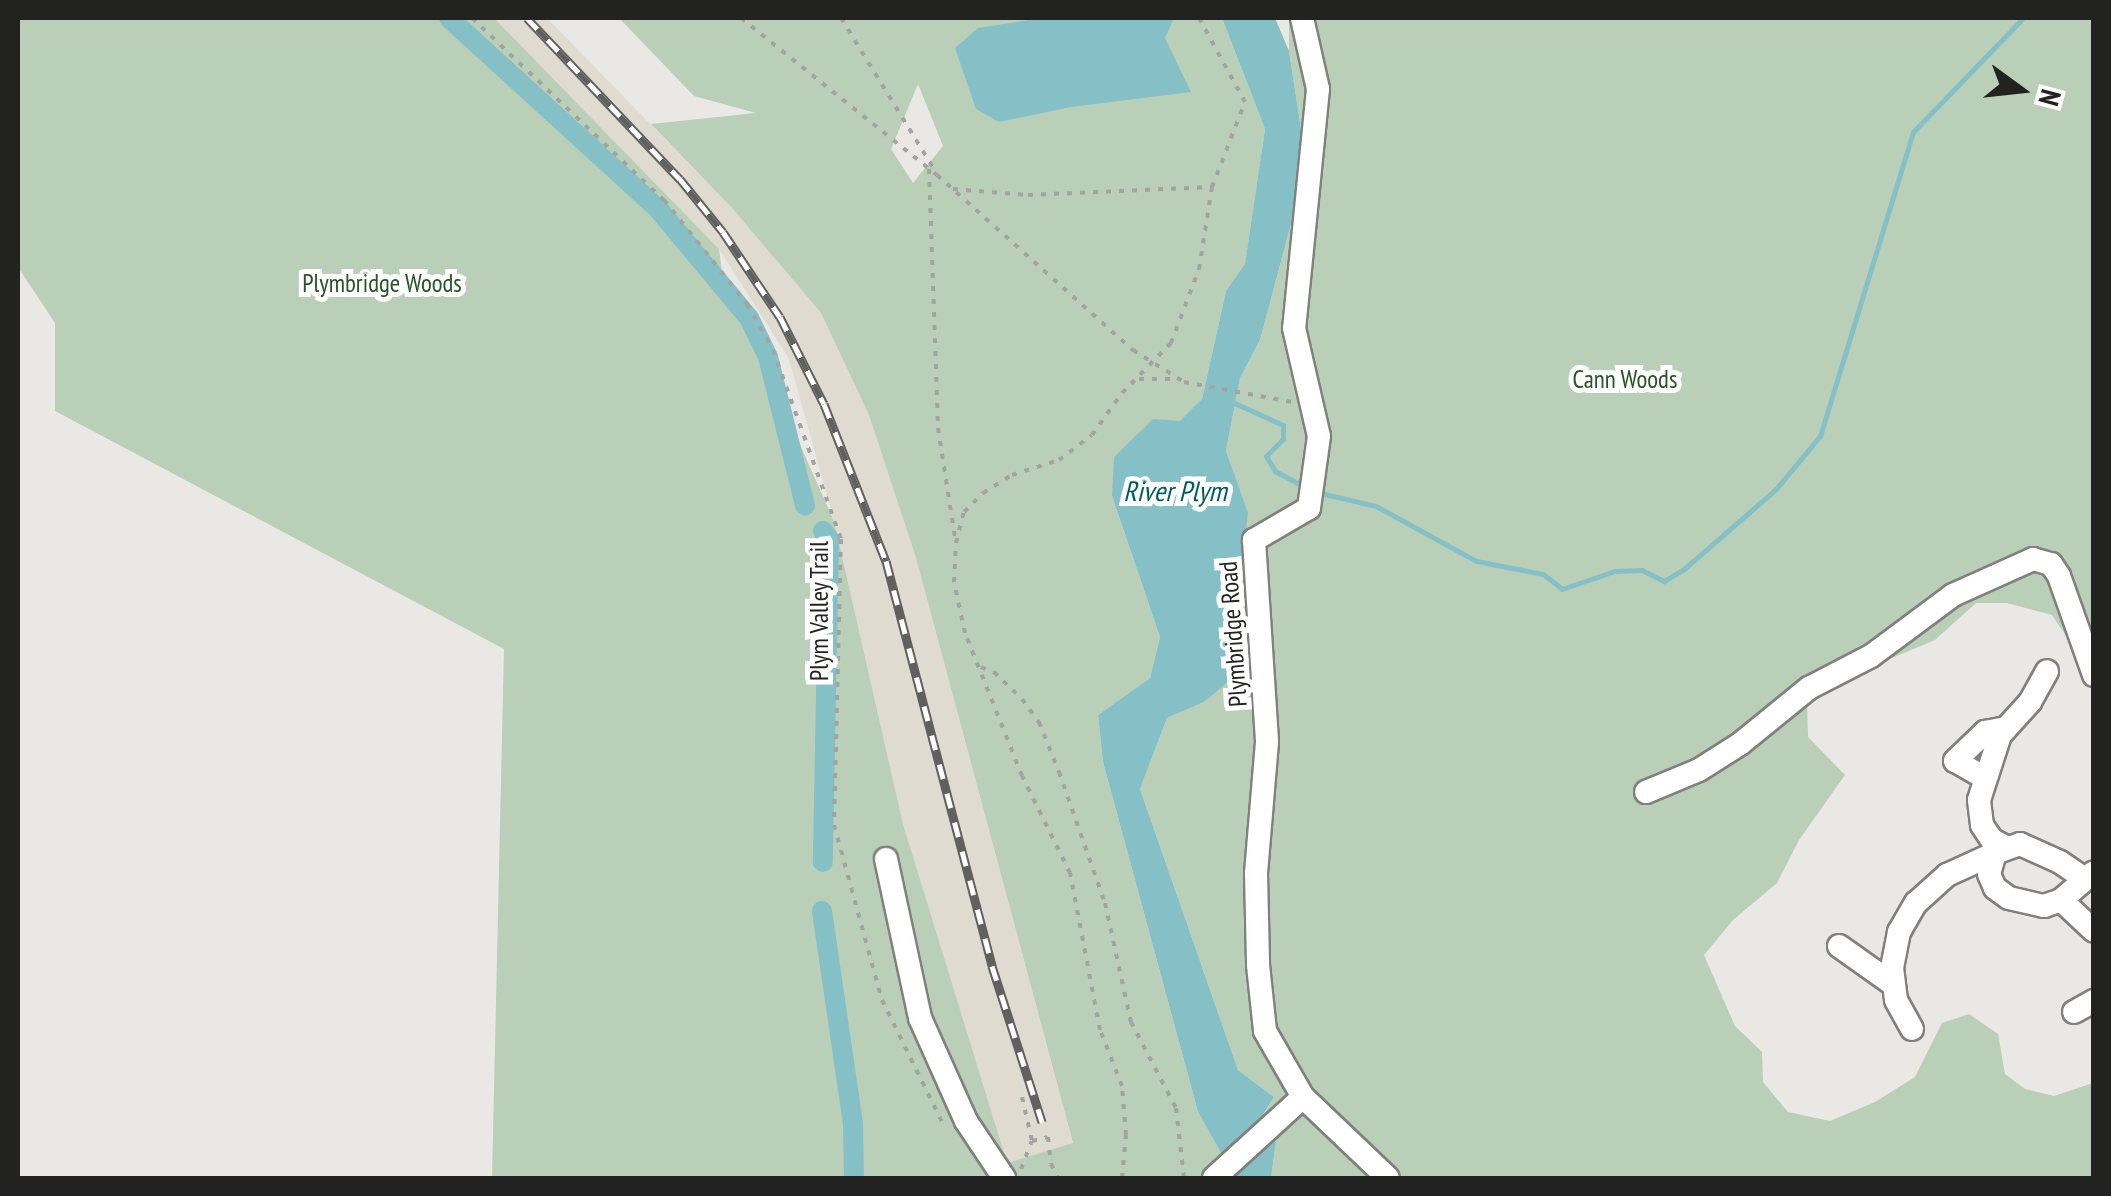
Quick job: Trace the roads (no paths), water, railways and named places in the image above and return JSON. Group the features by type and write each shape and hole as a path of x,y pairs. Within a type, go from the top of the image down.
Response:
{"street":[{"name":"Plymbridge Road","path":"1302,18 1318,90 1294,328 1320,436 1309,508 1254,540 1267,742 1256,874 1258,965 1266,1031 1287,1055 1304,1097 1388,1178"},
{"path":"1646,792 1699,770 1740,744 1809,688 1871,656 1953,595 2033,558 2051,564 2059,576 2094,675"},
{"path":"2000,850 1982,826 1979,800 2005,728 2030,702 2048,671"},
{"path":"1985,778 1955,762 1985,732 2005,728"},
{"path":"1912,1029 1896,1000 1899,932 1916,904 1947,875 2000,850 2020,844 2089,875 2061,900 2044,906 2009,898 1995,888 1989,874 2000,850"},
{"path":"886,859 920,1018 966,1121 1012,1177"},
{"path":"2061,900 2094,931"},
{"path":"1839,946 1894,985"},
{"path":"1214,1178 1304,1097"}],"water":[{"path":"1041,18 1174,18 1165,38 1191,92 1071,107 999,122 976,109 955,48 978,28"},
{"name":"River Plym","path":"1222,18 1275,18 1289,51 1302,135 1295,209 1260,340 1240,378 1226,451 1248,513 1229,681 1204,702 1167,718 1140,789 1238,1070 1274,1097 1261,1118 1276,1142 1271,1178 1235,1178 1198,1112 1103,762 1098,715 1150,678 1160,637 1112,496 1114,457 1153,419 1180,421 1202,399 1226,291 1245,264 1265,129"}],"waterway":[{"path":"449,18 659,210 749,318 768,357 805,505"},
{"path":"1320,493 1376,506 1476,561 1543,574 1562,589 1615,571 1642,570 1664,581 1684,569 1776,489 1820,436 1913,132 2023,18"},
{"path":"1230,401 1283,425 1283,439 1266,456 1275,471 1305,487"},
{"path":"823,531 829,539 823,862"},
{"path":"822,911 853,1124 854,1178"}],"railway":[{"path":"527,18 680,179 723,232 780,317 824,404 886,561 992,966 1042,1122"}],"park label":[{"name":"Plymbridge Woods","path":"382,283"},
{"name":"Cann Woods","path":"1625,379"}]}
